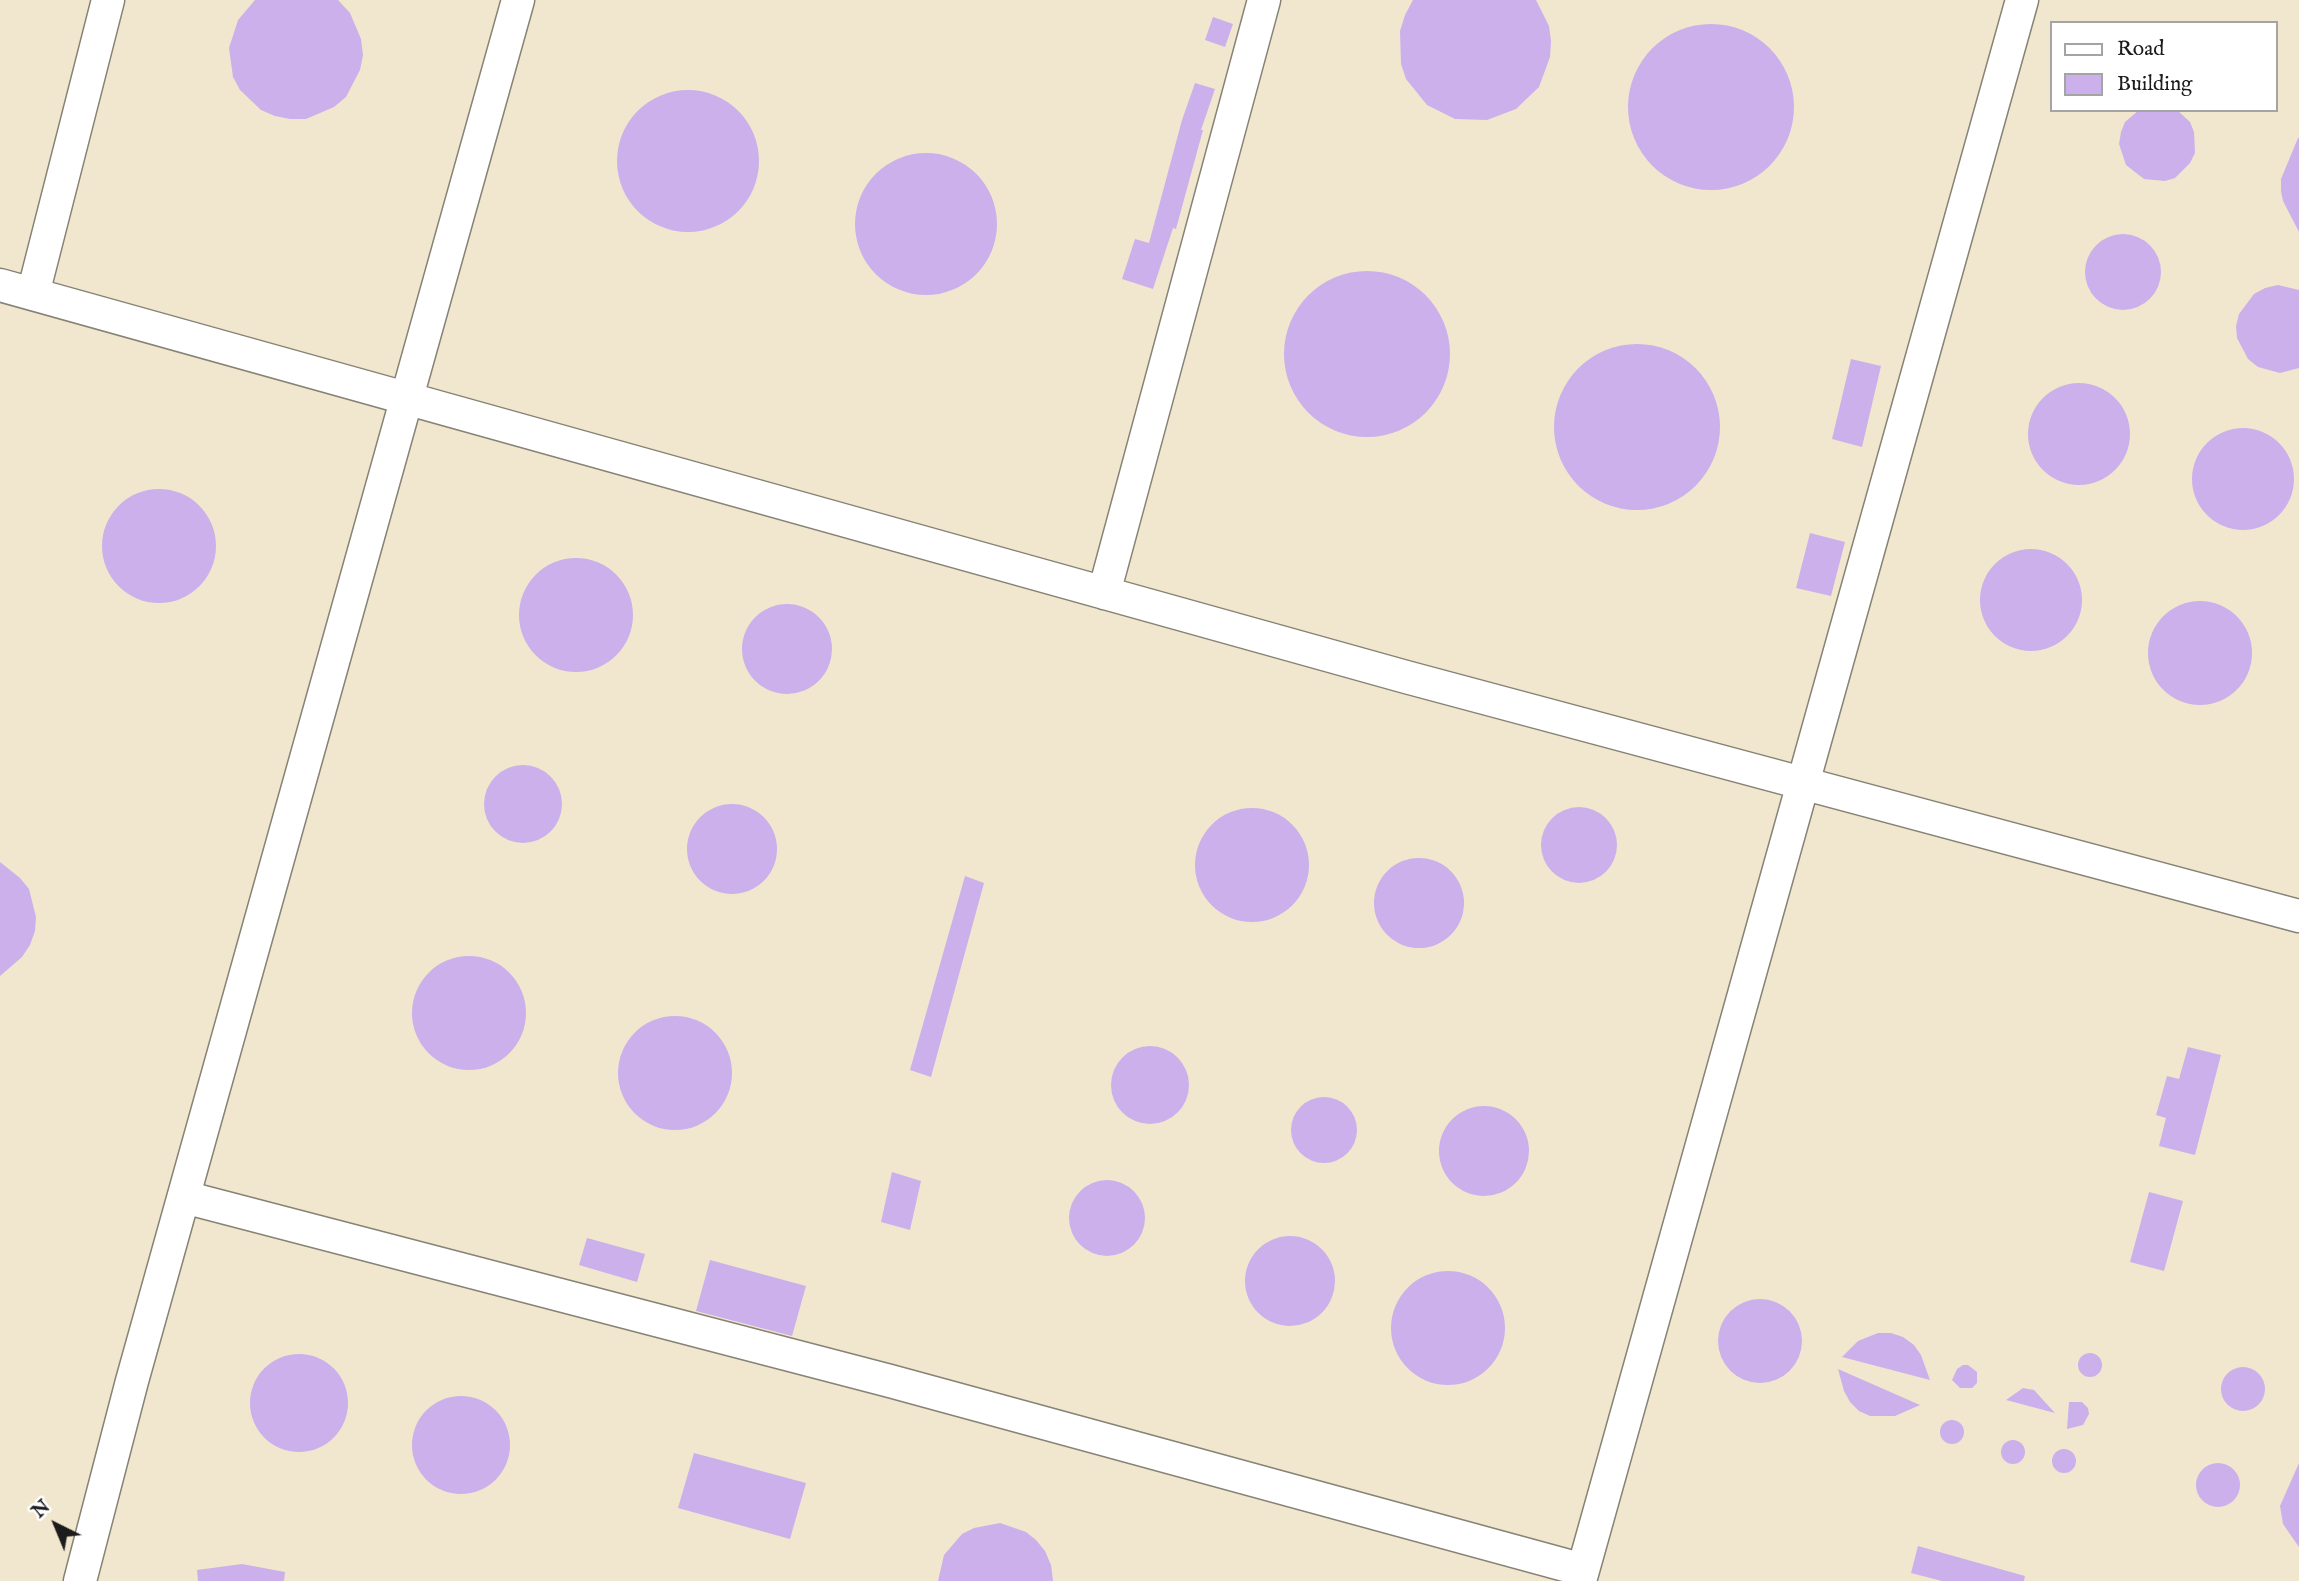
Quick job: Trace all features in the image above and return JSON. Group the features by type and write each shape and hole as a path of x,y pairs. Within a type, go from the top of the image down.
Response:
{"lane":[{"path":"33,295 108,0"},
{"path":"80,1581 132,1381 517,0"},
{"path":"1104,593 1264,0"},
{"path":"184,1197 903,1385 1582,1575 2022,0"},
{"path":"0,285 1104,593 2299,916"}],"building":[{"path":"255,0 338,0 350,13 361,39 363,55 360,70 346,97 334,107 306,119 290,119 261,110 240,90 233,77 229,48 238,20"},
{"path":"1413,0 1536,0 1549,26 1551,41 1550,57 1539,87 1516,109 1487,120 1455,119 1427,105 1406,79 1401,64 1400,31"},
{"path":"1213,17 1233,24 1225,47 1205,40"},
{"path":"1711,24 1743,30 1770,48 1788,75 1794,107 1788,139 1770,166 1743,184 1711,190 1679,184 1652,166 1634,139 1628,107 1634,75 1652,48 1679,30"},
{"path":"1195,83 1215,89 1201,130 1176,229 1173,228 1153,289 1122,279 1135,239 1149,243 1182,120"},
{"path":"688,90 715,96 738,111 753,134 759,161 753,188 738,211 715,226 688,232 661,226 638,211 623,188 617,161 623,134 638,111 661,96"},
{"path":"2137,112 2179,112 2190,122 2194,132 2195,153 2190,163 2175,178 2165,181 2144,179 2126,165 2119,144 2125,122"},
{"path":"2298,138 2299,232 2283,201 2281,191 2281,179"},
{"path":"926,153 953,159 976,174 991,197 997,224 991,251 976,274 953,289 926,295 899,289 876,274 861,251 855,224 861,197 876,174 899,159"},
{"path":"2116,234 2130,234 2144,240 2155,251 2161,272 2158,287 2150,299 2130,310 2116,310 2102,304 2091,293 2085,279 2085,265 2091,251 2102,240"},
{"path":"1367,271 1399,277 1426,295 1444,322 1450,354 1444,386 1426,413 1399,431 1367,437 1335,431 1308,413 1290,386 1284,354 1290,322 1308,295 1335,277"},
{"path":"2278,285 2299,290 2299,368 2280,373 2258,367 2248,359 2237,338 2236,326 2239,314 2254,294"},
{"path":"1637,344 1669,350 1696,368 1714,395 1720,427 1714,459 1696,486 1669,504 1637,510 1605,504 1578,486 1560,459 1554,427 1560,395 1578,368 1605,350"},
{"path":"1851,359 1881,366 1862,447 1832,439"},
{"path":"2079,383 2098,387 2115,398 2126,415 2130,434 2126,453 2115,470 2098,481 2079,485 2060,481 2043,470 2032,453 2028,434 2032,415 2043,398 2060,387"},
{"path":"2243,428 2262,432 2279,443 2290,460 2294,479 2290,498 2279,515 2262,526 2243,530 2224,526 2207,515 2196,498 2192,479 2196,460 2207,443 2224,432"},
{"path":"159,489 181,493 191,498 207,514 212,524 216,546 212,568 207,578 191,594 181,599 159,603 137,599 127,594 111,578 106,568 102,546 106,524 111,514 127,498 137,493"},
{"path":"1810,533 1845,542 1831,596 1796,588"},
{"path":"2031,549 2050,553 2067,564 2078,581 2082,600 2078,619 2067,636 2050,647 2031,651 2012,647 1995,636 1984,619 1980,600 1984,581 1995,564 2012,553"},
{"path":"576,558 598,562 608,567 624,583 629,593 633,615 629,637 624,647 608,663 598,668 576,672 554,668 544,663 528,647 523,637 519,615 523,593 528,583 544,567 554,562"},
{"path":"2200,601 2220,605 2237,616 2248,633 2252,653 2248,673 2237,690 2220,701 2200,705 2180,701 2163,690 2152,673 2148,653 2152,633 2163,616 2180,605"},
{"path":"787,604 804,608 819,617 828,632 832,649 828,666 819,681 804,690 787,694 770,690 755,681 746,666 742,649 746,632 755,617 770,608"},
{"path":"523,765 538,768 550,777 559,789 562,804 559,819 550,831 538,840 523,843 508,840 496,831 487,819 484,804 487,789 496,777 508,768"},
{"path":"732,804 749,808 764,817 773,832 777,849 773,866 764,881 749,890 732,894 715,890 700,881 691,866 687,849 691,832 700,817 715,808"},
{"path":"1572,807 1586,807 1600,813 1611,824 1617,845 1614,860 1606,872 1586,883 1572,883 1558,877 1547,866 1541,852 1541,838 1547,824 1558,813"},
{"path":"1252,808 1274,812 1284,817 1300,833 1305,843 1309,865 1305,887 1300,897 1284,913 1274,918 1252,922 1230,918 1220,913 1204,897 1199,887 1195,865 1199,843 1204,833 1220,817 1230,812"},
{"path":"1419,858 1436,862 1451,871 1460,886 1464,903 1460,920 1451,935 1436,944 1419,948 1402,944 1387,935 1378,920 1374,903 1378,886 1387,871 1402,862"},
{"path":"0,862 29,889 36,917 30,945 22,957 0,976"},
{"path":"965,876 984,883 931,1077 910,1070"},
{"path":"469,956 491,960 501,965 517,981 522,991 526,1013 522,1035 517,1045 501,1061 491,1066 469,1070 447,1066 437,1061 421,1045 416,1035 412,1013 416,991 421,981 437,965 447,960"},
{"path":"675,1016 697,1020 707,1025 723,1041 728,1051 732,1073 728,1095 723,1105 707,1121 697,1126 675,1130 653,1126 643,1121 627,1105 622,1095 618,1073 622,1051 627,1041 643,1025 653,1020"},
{"path":"1150,1046 1165,1049 1177,1058 1186,1070 1189,1085 1186,1100 1177,1112 1165,1121 1150,1124 1135,1121 1123,1112 1114,1100 1111,1085 1114,1070 1123,1058 1135,1049"},
{"path":"2188,1047 2221,1055 2195,1155 2159,1146 2166,1118 2156,1115 2167,1076 2179,1079"},
{"path":"1324,1097 1337,1100 1347,1107 1354,1117 1357,1130 1354,1143 1347,1153 1337,1160 1324,1163 1311,1160 1301,1153 1294,1143 1291,1130 1294,1117 1301,1107 1311,1100"},
{"path":"1484,1106 1501,1110 1516,1119 1525,1134 1529,1151 1525,1168 1516,1183 1501,1192 1484,1196 1467,1192 1452,1183 1443,1168 1439,1151 1443,1134 1452,1119 1467,1110"},
{"path":"892,1172 921,1181 910,1230 881,1222"},
{"path":"1100,1180 1114,1180 1128,1186 1139,1197 1145,1218 1142,1233 1134,1245 1114,1256 1100,1256 1086,1250 1075,1239 1069,1225 1069,1211 1075,1197 1086,1186"},
{"path":"2149,1192 2183,1201 2164,1271 2130,1262"},
{"path":"1290,1236 1307,1240 1322,1249 1331,1264 1335,1281 1331,1298 1322,1313 1307,1322 1290,1326 1273,1322 1258,1313 1249,1298 1245,1281 1249,1264 1258,1249 1273,1240"},
{"path":"587,1238 645,1254 637,1282 579,1265"},
{"path":"710,1260 806,1286 792,1336 696,1311"},
{"path":"1448,1271 1470,1275 1480,1280 1496,1296 1501,1306 1505,1328 1501,1350 1496,1360 1480,1376 1470,1381 1448,1385 1426,1381 1416,1376 1400,1360 1395,1350 1391,1328 1395,1306 1400,1296 1416,1280 1426,1275"},
{"path":"1760,1299 1776,1302 1790,1311 1799,1325 1802,1341 1799,1357 1790,1371 1776,1380 1760,1383 1744,1380 1730,1371 1721,1357 1718,1341 1721,1325 1730,1311 1744,1302"},
{"path":"1878,1333 1903,1337 1914,1345 1921,1355 1930,1380 1842,1357 1858,1341"},
{"path":"2090,1353 2099,1356 2102,1365 2099,1374 2090,1377 2081,1374 2078,1365 2081,1356"},
{"path":"299,1354 318,1357 334,1368 345,1384 348,1403 345,1422 334,1438 318,1449 299,1452 280,1449 264,1438 253,1422 250,1403 253,1384 264,1368 280,1357"},
{"path":"1968,1365 1977,1372 1977,1383 1972,1388 1960,1388 1952,1380 1957,1369"},
{"path":"2243,1367 2259,1373 2265,1389 2259,1405 2243,1411 2227,1405 2221,1389 2227,1373"},
{"path":"1838,1369 1920,1405 1895,1416 1870,1416 1859,1411 1850,1402"},
{"path":"2023,1388 2034,1390 2055,1413 2006,1400"},
{"path":"461,1396 480,1399 496,1410 507,1426 510,1445 507,1464 496,1480 480,1491 461,1494 442,1491 426,1480 415,1464 412,1445 415,1426 426,1410 442,1399"},
{"path":"2069,1402 2082,1402 2088,1408 2089,1414 2083,1425 2067,1429"},
{"path":"1952,1420 1961,1423 1964,1432 1961,1441 1952,1444 1943,1441 1940,1432 1943,1423"},
{"path":"2013,1440 2022,1443 2025,1452 2022,1461 2013,1464 2004,1461 2001,1452 2004,1443"},
{"path":"2064,1449 2073,1452 2076,1461 2073,1470 2064,1473 2055,1470 2052,1461 2055,1452"},
{"path":"694,1453 806,1483 790,1539 678,1508"},
{"path":"2218,1463 2234,1469 2240,1485 2234,1501 2218,1507 2202,1501 2196,1485 2202,1469"},
{"path":"2299,1463 2299,1547 2283,1524 2280,1506"},
{"path":"1000,1523 1026,1532 1036,1540 1051,1565 1053,1581 938,1581 944,1555 962,1534 974,1528"},
{"path":"1918,1546 2025,1576 2024,1581 1942,1581 1911,1573"},
{"path":"242,1564 285,1572 284,1581 198,1581 197,1570"}]}
